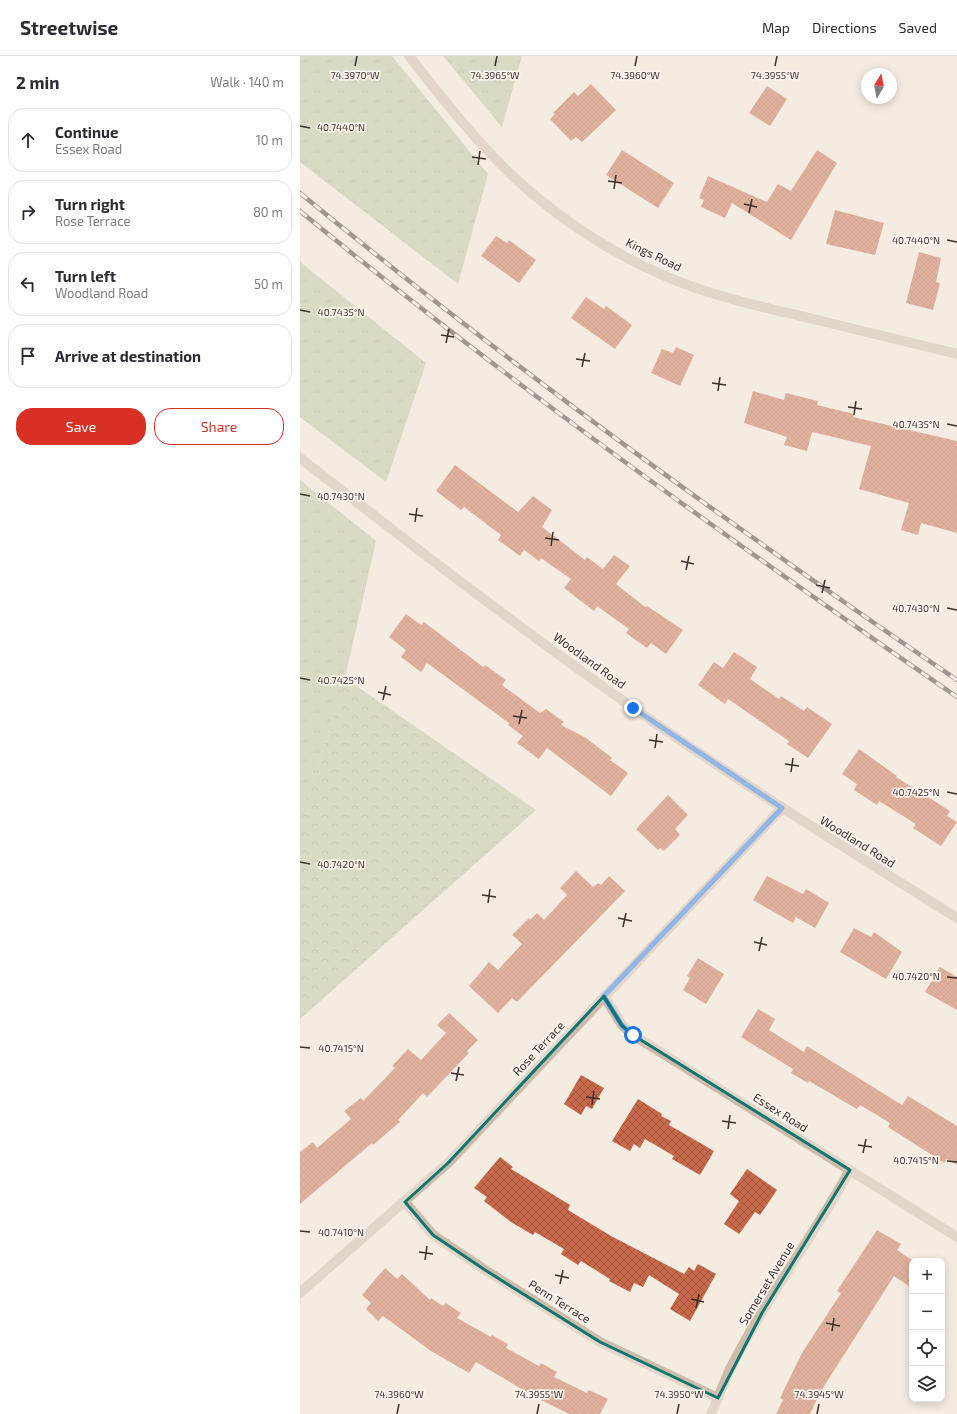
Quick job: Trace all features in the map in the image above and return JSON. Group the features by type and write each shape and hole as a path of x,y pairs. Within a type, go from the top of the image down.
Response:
{"street":[{"name":"Kings Road","path":"409,56 476,138 517,180 552,209 601,243 654,271 695,288 724,297 957,354"},
{"name":"Woodland Road","path":"300,458 391,529 552,650 633,708 782,808 957,918"},
{"name":"Rose Terrace","path":"300,1292 448,1163 782,808"},
{"name":"Essex Road","path":"604,996 622,1025 633,1035 957,1237"},
{"name":"Somerset Avenue","path":"711,1414 730,1369 850,1170"},
{"name":"Penn Terrace","path":"405,1202 433,1235 485,1270 600,1342 718,1398"}],"highlighted area":[{"path":"604,996 622,1025 633,1035 850,1170 762,1313 718,1398 600,1342 485,1270 433,1235 405,1202 448,1163"}],"green space":[{"path":"300,56 392,56 488,174 458,284 300,162"},
{"path":"443,56 522,56 502,127"},
{"path":"300,262 426,363 386,482 300,417"},
{"path":"300,480 376,541 345,678 309,795 300,803"},
{"path":"345,678 536,810 300,1019 300,803 309,795"}],"building":[{"path":"591,84 616,110 582,142 576,137 571,141 550,119 555,114 553,113 574,92 578,96"},
{"path":"767,86 787,99 770,126 749,113"},
{"path":"622,150 674,183 658,208 606,175"},
{"path":"817,150 837,163 791,240 732,203 725,218 701,207 704,200 699,198 708,176 767,202 778,184 791,191"},
{"path":"835,210 884,223 875,255 826,244"},
{"path":"496,236 507,243 509,240 536,260 519,283 481,256"},
{"path":"919,252 941,258 936,282 940,283 933,310 906,303"},
{"path":"586,297 604,309 606,306 632,325 615,349 571,318"},
{"path":"676,347 694,355 680,386 651,373 662,349 673,353"},
{"path":"753,391 784,400 786,393 818,401 817,405 854,414 853,417 957,441 957,533 921,523 918,535 901,530 909,503 859,489 871,446 812,432 807,451 784,445 787,437 744,423"},
{"path":"455,465 518,512 533,496 552,510 542,527 585,560 587,557 603,569 614,555 630,566 616,584 645,607 647,606 683,630 666,654 651,643 647,648 626,633 629,629 597,606 594,611 564,588 571,579 541,558 539,561 524,550 520,556 498,540 501,535 464,507 461,510 436,491"},
{"path":"406,614 421,625 424,622 483,667 485,665 506,680 502,685 540,713 546,709 564,722 561,725 586,738 612,758 610,760 628,773 611,796 547,748 539,759 517,743 523,736 508,725 509,723 427,663 421,672 401,657 406,650 389,637"},
{"path":"734,652 757,667 750,679 779,699 781,696 804,711 807,707 832,724 808,758 787,744 789,741 728,699 725,704 698,685 714,662 723,668"},
{"path":"859,749 897,776 896,777 950,811 947,816 957,822 941,846 913,828 916,824 879,801 877,805 854,790 857,784 842,774"},
{"path":"668,795 688,815 675,829 680,835 664,851 660,848 658,850 636,829"},
{"path":"576,871 593,887 598,883 601,885 609,876 625,891 517,1002 512,998 498,1013 469,986 489,962 498,970 522,944 512,935 529,918 530,920 537,913 544,920 567,895 560,888"},
{"path":"767,876 803,894 806,889 829,903 815,928 796,917 793,923 753,900"},
{"path":"854,928 871,937 874,932 902,952 886,979 840,952"},
{"path":"698,958 724,974 706,1004 683,990 690,978 687,976"},
{"path":"940,967 957,977 957,1010 925,992"},
{"path":"758,1009 775,1019 769,1030 804,1052 807,1046 902,1105 908,1096 957,1126 957,1165 947,1159 944,1163 888,1127 890,1123 860,1105 857,1109 809,1081 808,1083 791,1073 793,1069 741,1037"},
{"path":"449,1013 478,1040 467,1051 469,1053 427,1097 423,1093 398,1120 400,1122 373,1145 372,1143 300,1204 300,1152 313,1142 317,1148 351,1119 344,1111 361,1098 363,1101 395,1068 392,1066 408,1049 421,1060 446,1033 437,1025"},
{"path":"581,1075 604,1088 592,1109 586,1106 581,1115 564,1104"},
{"path":"638,1099 662,1114 661,1116 671,1121 669,1125 714,1151 700,1175 672,1159 674,1156 645,1139 640,1148 634,1144 630,1151 612,1141"},
{"path":"500,1157 513,1167 511,1169 570,1205 568,1210 611,1236 684,1274 689,1267 694,1271 698,1264 716,1274 690,1321 670,1309 679,1294 649,1275 643,1287 634,1283 630,1292 609,1281 610,1279 581,1261 578,1265 561,1254 564,1249 535,1232 533,1235 511,1222 484,1201 487,1197 474,1188"},
{"path":"747,1169 777,1190 760,1215 755,1212 739,1234 724,1224 739,1201 730,1194"},
{"path":"877,1230 901,1244 897,1250 909,1258 909,1286 894,1276 821,1391 810,1414 776,1414 783,1400 780,1398 802,1353 841,1293 837,1291"},
{"path":"385,1268 397,1279 402,1274 430,1300 431,1298 443,1306 446,1303 461,1313 457,1318 491,1337 492,1335 508,1344 506,1348 539,1366 541,1363 557,1372 554,1377 587,1393 589,1390 608,1399 600,1414 569,1414 537,1398 476,1362 469,1373 431,1351 383,1316 378,1321 366,1309 371,1303 362,1295"}],"railway":[{"path":"300,193 379,257 541,383 623,444 789,563 957,680"},
{"path":"300,211 460,338 623,461 789,580 957,697"}],"route":[{"path":"633,708 782,808 604,996 622,1025 633,1035"}]}
